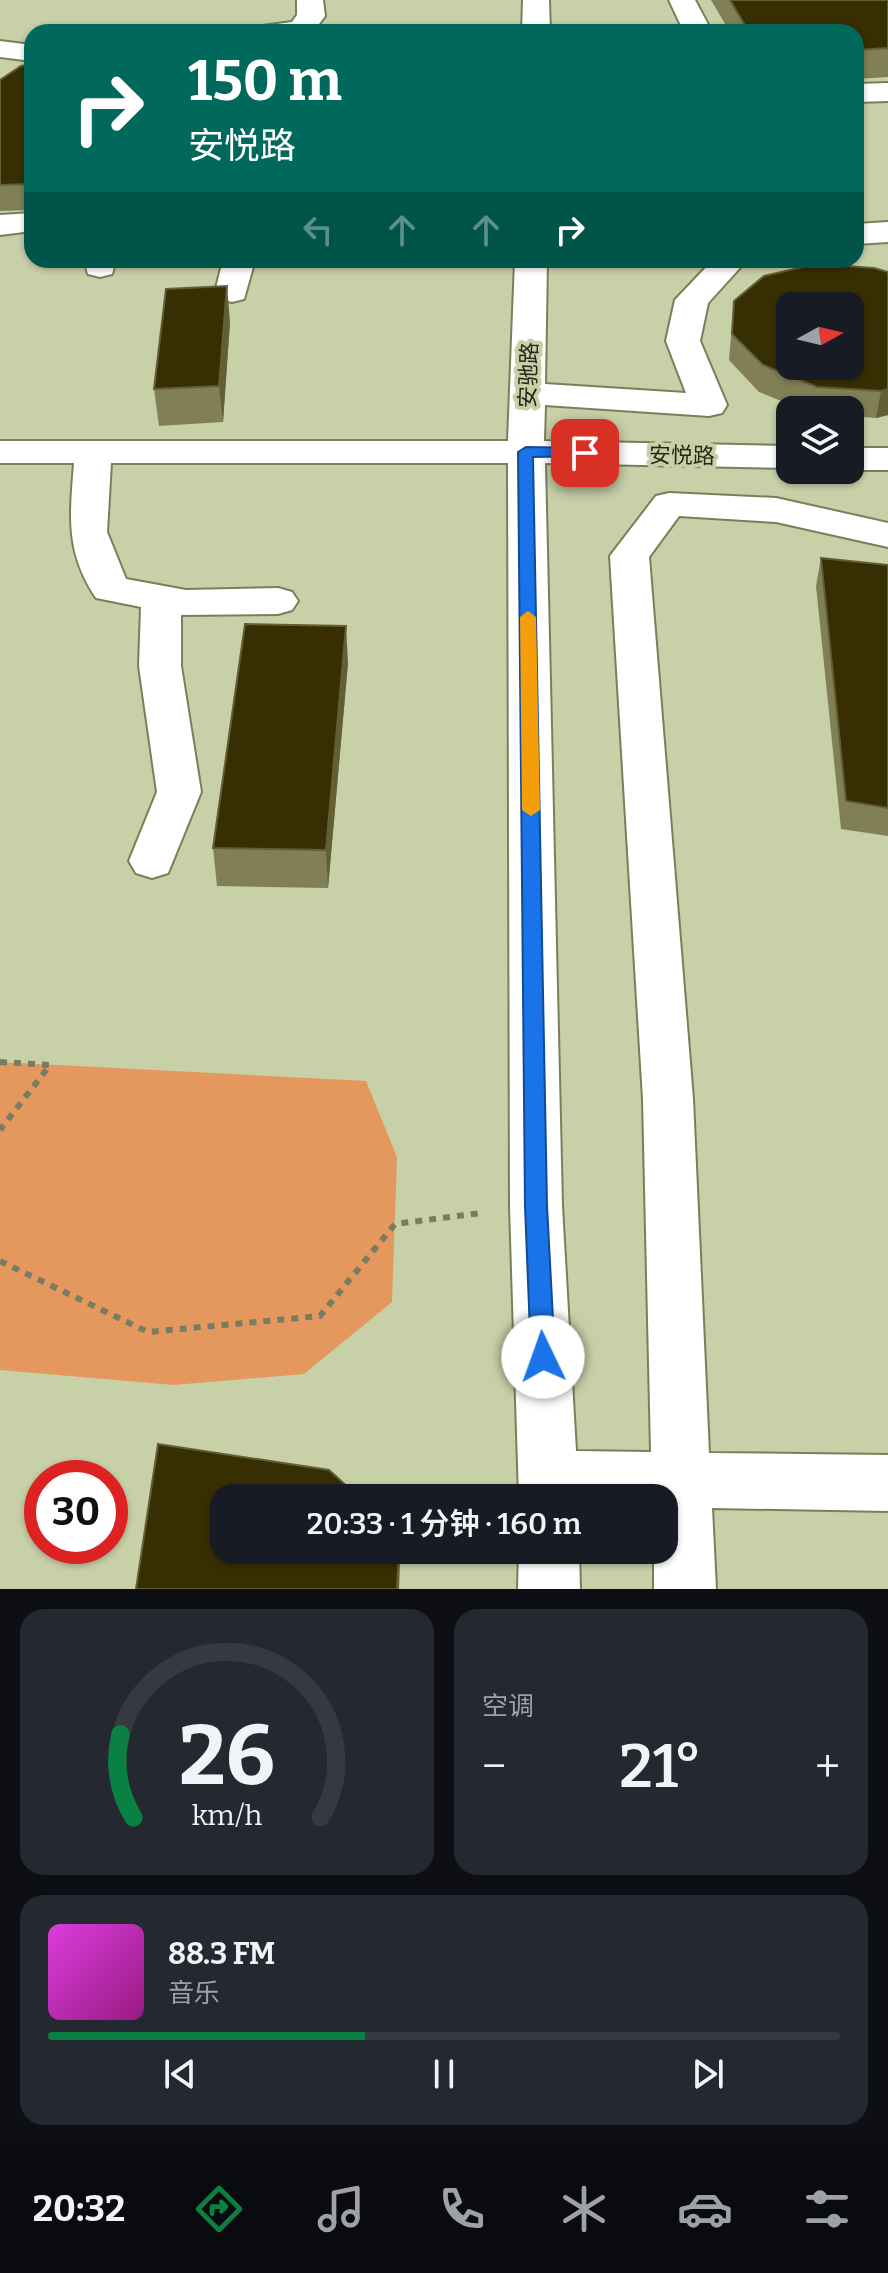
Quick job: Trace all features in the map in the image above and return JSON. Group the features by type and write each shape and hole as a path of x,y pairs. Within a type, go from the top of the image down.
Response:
{"street":[{"path":"305,24 311,16 310,0"},
{"path":"536,0 536,24"},
{"path":"682,0 694,24"},
{"path":"0,49 24,52"},
{"path":"864,93 888,92"},
{"path":"864,115 888,114"},
{"path":"0,225 24,223"},
{"path":"864,234 888,232"},
{"path":"232,292 237,268"},
{"name":"安驰路","path":"531,268 526,452 536,1206 548,1484"},
{"path":"527,393 709,405 683,341 692,300 723,268"},
{"name":"安悦路","path":"0,452 526,452 776,457"},
{"path":"93,452 88,532 110,589 186,603 278,601"},
{"path":"864,459 888,459"},
{"path":"685,1589 668,1099 629,556 669,504 776,510 888,535"},
{"path":"152,861 179,792 160,666 161,598"},
{"path":"614,1484 680,1480 888,1483"},
{"path":"549,1564 549,1589"}],"path":[{"path":"0,1062 50,1065 0,1130"},
{"path":"0,1261 148,1332 320,1316 395,1224 536,1206"}],"shaded area":[{"path":"0,1062 366,1081 397,1157 392,1302 304,1374 174,1385 0,1370"}],"building":[{"path":"730,0 888,0 888,48 864,50 864,24 744,24"},
{"path":"24,65 24,184 0,185 0,80"},
{"path":"864,267 888,272 888,389 817,387 800,380 864,380 864,292 776,292 776,370 763,365 732,334 734,301 764,276 799,268"},
{"path":"227,286 219,386 154,389 166,289"},
{"path":"821,558 888,565 888,808 846,801"},
{"path":"245,624 346,626 326,850 213,848"},
{"path":"158,1444 329,1470 344,1484 210,1484 210,1564 398,1564 397,1589 136,1589"}],"slow traffic":[{"path":"528,617 531,810"}],"route":[{"path":"543,1357 536,1206 526,452 585,453"}]}
